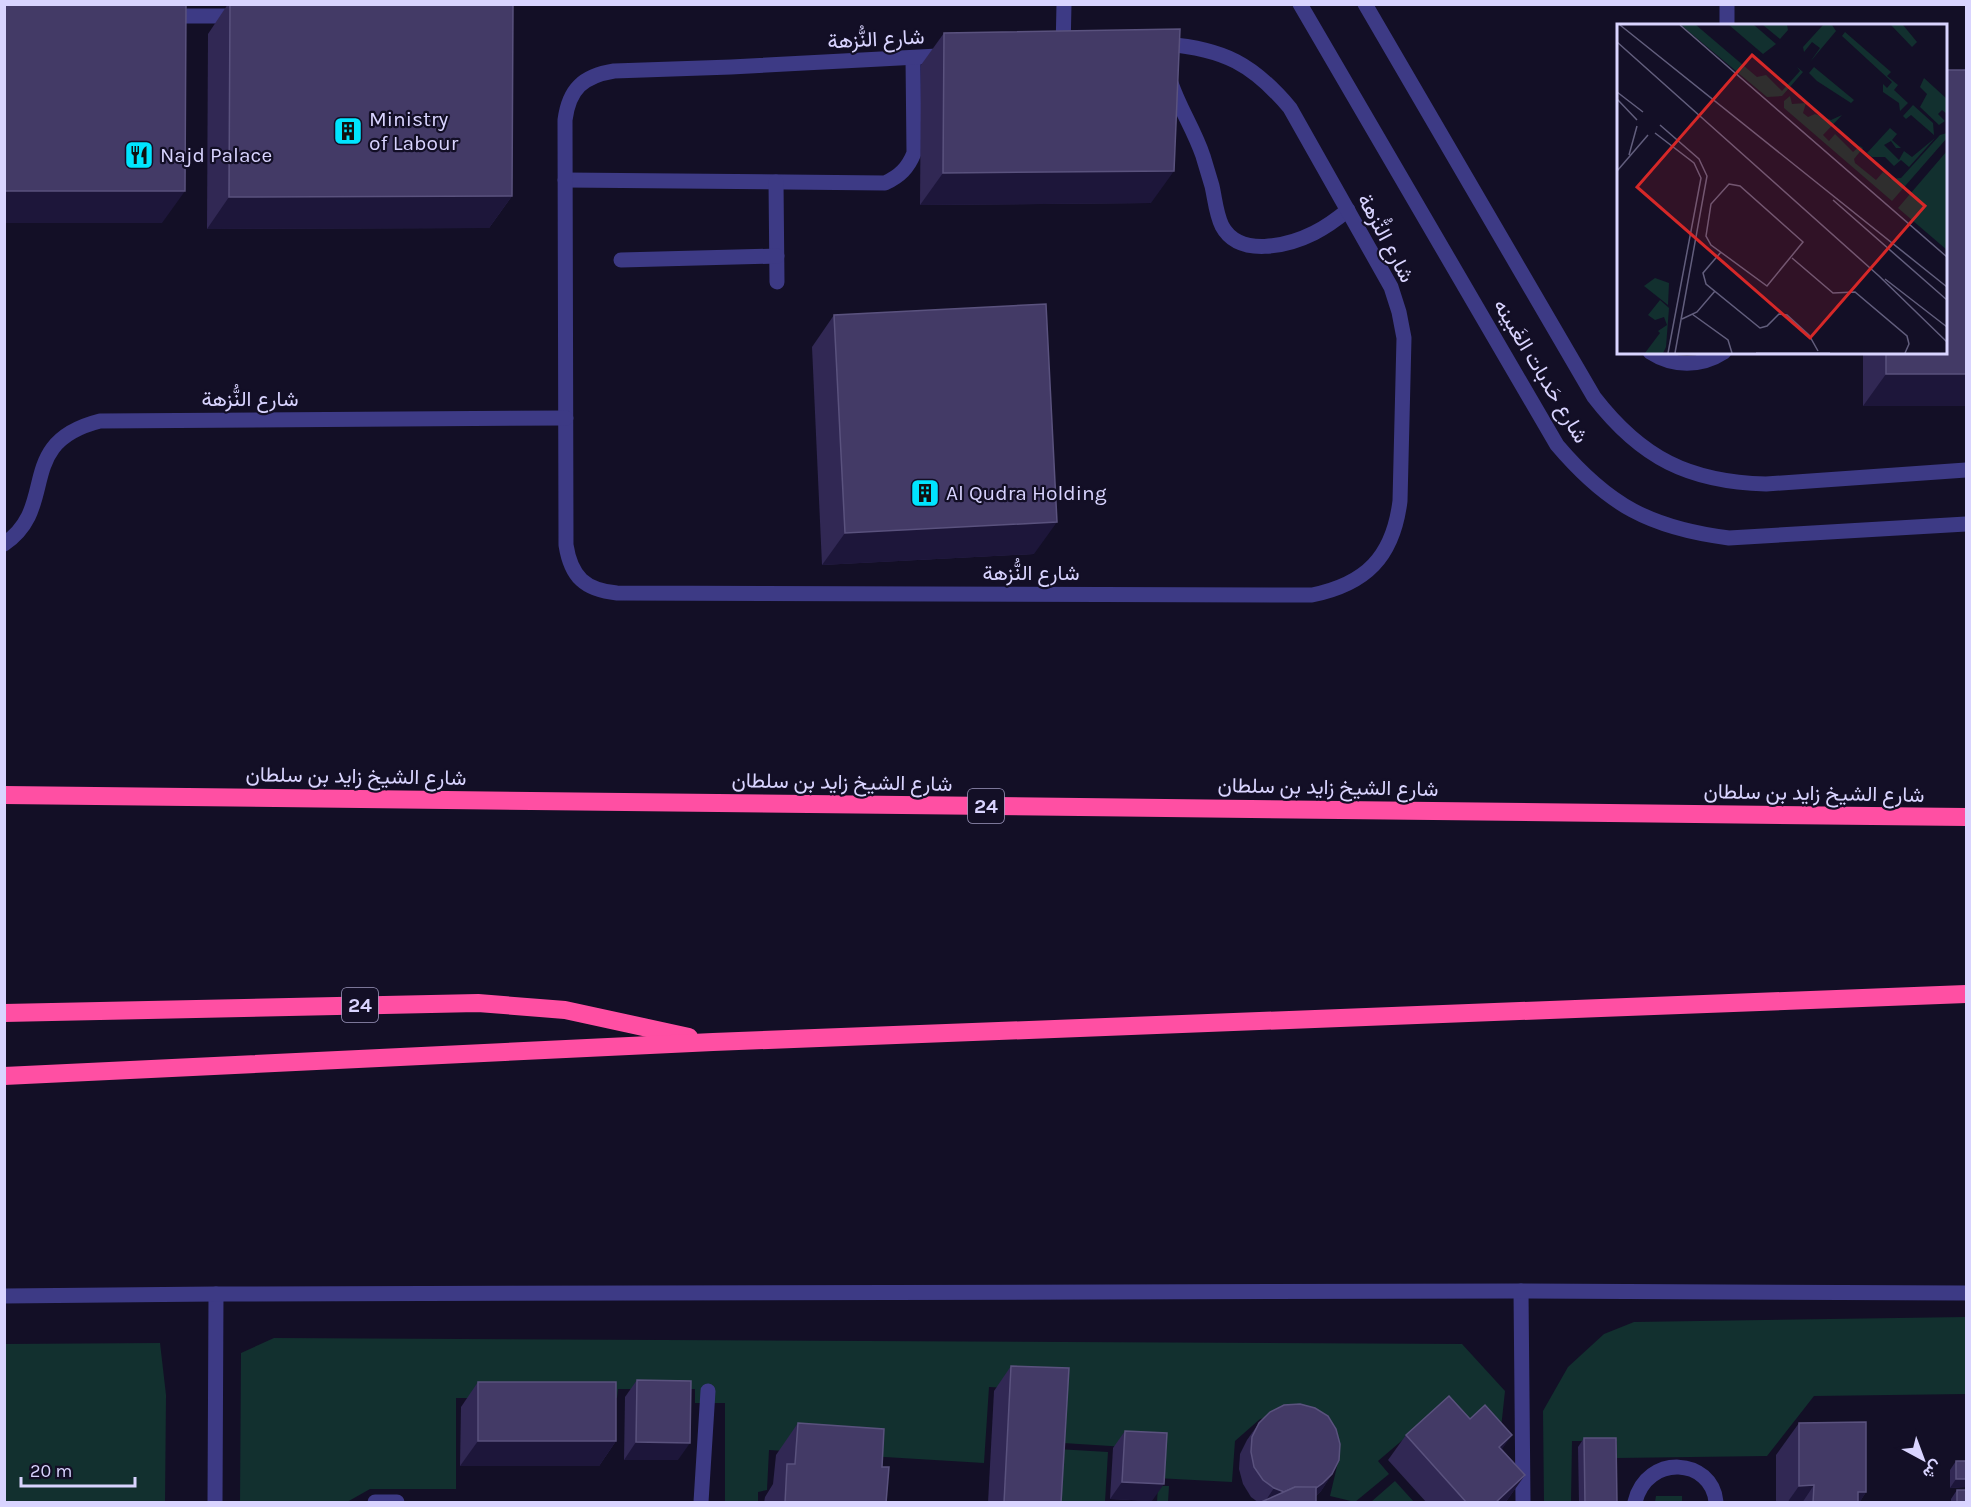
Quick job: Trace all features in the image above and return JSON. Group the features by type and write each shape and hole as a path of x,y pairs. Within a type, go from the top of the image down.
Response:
{"highway":[{"name":"شارع الشيخ زايد بن سلطان","path":"4,795 1966,818"},
{"name":"24","path":"4,1076 713,1042 1966,994"},
{"name":"24","path":"4,1013 478,1003 565,1010 713,1042"}],"street":[{"path":"1063,51 1064,4"},
{"name":"شارع حَدبات الغَبينه","path":"1300,4 1557,445 1578,470 1602,492 1631,510 1662,524 1695,533 1729,538 1966,524"},
{"name":"شارع حَدبات الغَبينه","path":"1365,4 1594,397 1611,419 1632,439 1655,456 1681,469 1709,478 1737,483 1766,484 1966,470"},
{"path":"1727,4 1727,24"},
{"path":"146,15 251,16"},
{"path":"1166,44 1172,87 1202,153 1218,214 1229,236 1240,243 1252,246 1293,241 1313,234 1348,210"},
{"name":"شارع النُّزهة","path":"1166,44 1195,47 1223,55 1249,69 1271,86 1290,108 1391,287 1401,320 1404,365 1400,501 1398,521 1381,558 1367,572 1350,583 1332,591 1312,595 602,592 587,585 576,575 568,561 566,545 565,120 567,105 574,92 585,81 598,74 614,71 1063,51 1166,44"},
{"path":"565,180 885,183 903,172 910,164 915,143 913,58"},
{"path":"777,182 777,282"},
{"path":"621,260 777,256"},
{"path":"1653,354 1680,364 1702,362 1720,354"},
{"name":"شارع النُّزهة","path":"4,544 22,528 31,514 42,467 49,453 70,432 100,421 566,418"},
{"path":"4,1296 1521,1291 1966,1293"},
{"path":"1521,1291 1523,1503"},
{"path":"215,1503 216,1294"},
{"path":"701,1503 708,1391"},
{"path":"1635,1503 1637,1492 1644,1481 1654,1473 1666,1468 1679,1467 1692,1470 1703,1477 1711,1486 1716,1503"},
{"path":"375,1503 397,1503"}],"green space":[{"path":"1966,1317 1966,1394 1814,1396 1767,1456 1617,1458 1617,1441 1572,1441 1571,1502 1544,1502 1543,1411 1568,1367 1604,1334 1634,1322"},
{"path":"274,1338 1462,1344 1505,1391 1498,1456 1433,1414 1378,1461 1389,1474 1355,1502 1330,1496 1338,1462 1290,1412 1260,1419 1235,1441 1232,1482 1156,1478 1158,1449 1063,1443 1067,1391 989,1387 984,1463 769,1450 767,1490 758,1492 758,1502 725,1502 725,1403 695,1403 695,1389 618,1389 617,1398 456,1398 456,1489 370,1489 347,1502 240,1502 241,1353"},
{"path":"160,1343 166,1395 165,1502 5,1502 5,1344"},
{"path":"1057,1449 1108,1452 1105,1502 1053,1502"},
{"path":"1395,1481 1414,1502 1371,1502"},
{"path":"1158,1486 1169,1486 1168,1502 1157,1502"},
{"path":"1656,1496 1682,1496 1682,1502 1655,1502"}],"building":[{"path":"4,4 186,4 185,191 4,191"},
{"name":"Ministry of Labour","path":"230,4 513,4 512,196 229,197"},
{"path":"1180,29 1174,171 943,173 944,33"},
{"path":"1947,70 1966,70 1966,374 1886,374 1886,354 1947,354"},
{"name":"Al Qudra Holding","path":"1046,304 1057,522 845,533 834,315"},
{"path":"1011,1366 1069,1368 1061,1503 1004,1503"},
{"path":"637,1380 691,1381 690,1443 636,1442"},
{"path":"478,1382 616,1382 616,1441 478,1441"},
{"path":"1449,1396 1470,1419 1485,1405 1512,1435 1499,1447 1525,1475 1495,1503 1467,1503 1406,1435"},
{"path":"1300,1404 1315,1408 1328,1416 1336,1429 1340,1444 1339,1460 1332,1474 1316,1488 1295,1487 1284,1492 1263,1480 1254,1467 1251,1452 1252,1437 1259,1423 1270,1412 1284,1405"},
{"path":"1866,1422 1866,1492 1858,1492 1858,1503 1813,1503 1814,1485 1799,1486 1799,1423"},
{"path":"798,1423 884,1429 882,1467 889,1467 886,1503 785,1503 787,1464 795,1464"},
{"path":"1125,1431 1167,1433 1164,1484 1122,1482"},
{"path":"1584,1438 1616,1438 1617,1503 1585,1503"},
{"path":"1956,1461 1966,1461 1966,1479 1956,1479"},
{"path":"1295,1487 1316,1487 1316,1503 1259,1503"},
{"path":"1957,1490 1966,1490 1966,1503 1957,1503"}],"place":[{"name":"Ministry of Labour","path":"348,131"},
{"name":"Najd Palace","path":"139,155"},
{"name":"Al Qudra Holding","path":"925,493"}]}
